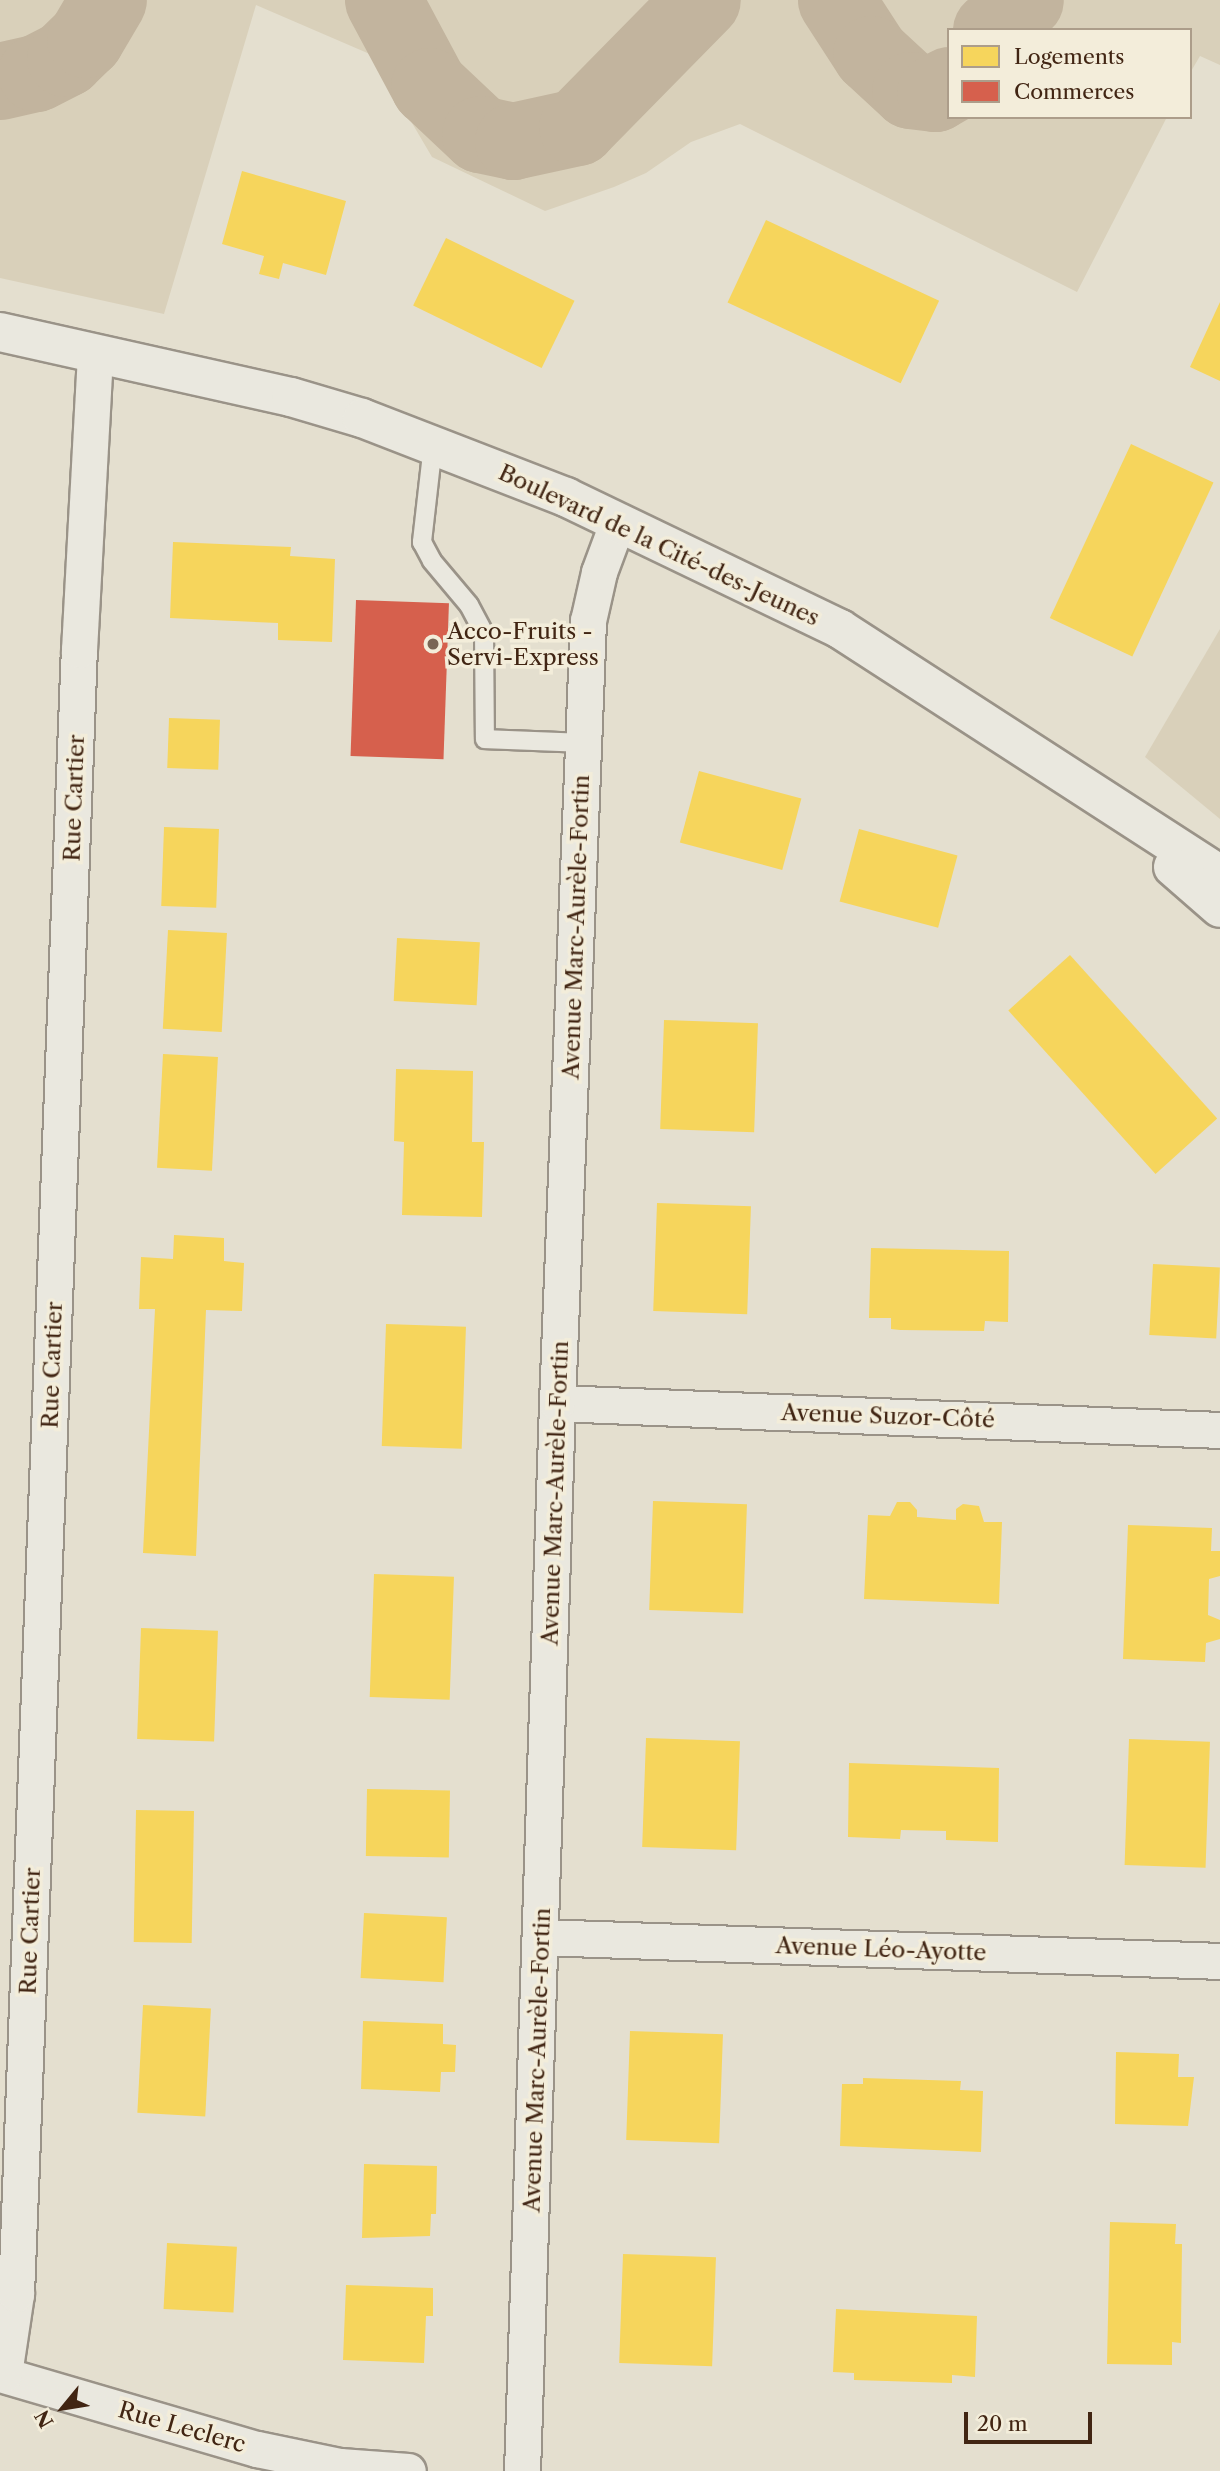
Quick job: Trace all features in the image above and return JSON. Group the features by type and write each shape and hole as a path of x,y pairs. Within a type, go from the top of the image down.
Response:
{"main road":[{"name":"Boulevard de la Cité-des-Jeunes","path":"0,332 291,397 433,445 618,521 840,629 1220,875"},
{"name":"Boulevard de la Cité-des-Jeunes","path":"1079,785 1220,908"}],"street":[{"name":"Rue Cartier","path":"2,2374 16,2294 78,691 95,354"},
{"name":"Avenue Marc-Aurèle-Fortin","path":"522,2471 557,1403 588,621 598,572 618,521"},
{"name":"Avenue Suzor-Côté","path":"557,1403 1220,1430"},
{"name":"Avenue Léo-Ayotte","path":"541,1937 1220,1961"},
{"name":"Rue Leclerc","path":"2,2374 257,2449 340,2466 408,2471"}],"lane":[{"path":"433,445 422,542 432,561 464,597 484,633 485,739 583,743"}],"shaded area":[{"path":"0,0 1220,0 1220,65 1200,56 1192,70 1192,28 947,28 947,119 1166,119 1077,292 740,124 691,142 646,173 545,211 432,157 372,55 256,5 164,314 0,278"},
{"path":"1220,629 1220,819 1145,757"}],"building: Logements":[{"path":"242,171 346,201 326,275 283,263 279,279 259,274 264,256 222,244"},
{"path":"766,220 939,301 901,383 728,302"},
{"path":"446,238 575,301 542,368 413,305"},
{"path":"1220,302 1220,381 1190,367"},
{"path":"1131,444 1213,482 1132,656 1050,618"},
{"path":"173,542 291,547 290,556 335,559 332,642 278,640 278,623 170,618"},
{"path":"169,718 220,720 218,770 167,768"},
{"path":"699,771 801,798 782,870 680,842"},
{"path":"164,827 219,829 216,908 161,906"},
{"path":"859,829 958,855 938,928 840,901"},
{"path":"168,930 227,933 222,1032 163,1029"},
{"path":"397,938 480,942 477,1005 394,1001"},
{"path":"1070,955 1217,1118 1156,1174 1008,1011"},
{"path":"664,1020 758,1023 754,1132 660,1129"},
{"path":"163,1054 218,1057 212,1171 157,1168"},
{"path":"396,1069 473,1071 472,1142 484,1142 482,1217 402,1215 404,1142 394,1141"},
{"path":"657,1203 751,1206 747,1314 653,1311"},
{"path":"174,1235 224,1238 224,1261 244,1263 242,1311 206,1310 196,1556 143,1553 155,1309 139,1309 141,1257 173,1259"},
{"path":"871,1248 1009,1251 1008,1322 985,1321 984,1331 900,1330 891,1329 891,1318 869,1318"},
{"path":"1153,1264 1220,1268 1216,1338 1149,1335"},
{"path":"386,1324 466,1327 462,1449 382,1446"},
{"path":"653,1501 747,1504 743,1613 649,1610"},
{"path":"897,1502 910,1502 917,1510 917,1517 956,1520 956,1509 963,1504 979,1506 984,1522 1002,1522 999,1604 864,1599 868,1515 890,1516"},
{"path":"1128,1525 1212,1528 1211,1551 1220,1551 1220,1576 1209,1579 1208,1615 1220,1620 1220,1639 1206,1643 1205,1662 1123,1659"},
{"path":"374,1574 454,1577 450,1700 370,1697"},
{"path":"141,1628 218,1631 214,1742 137,1739"},
{"path":"646,1738 740,1741 736,1850 642,1847"},
{"path":"1129,1739 1210,1742 1206,1868 1125,1865"},
{"path":"849,1763 999,1768 998,1842 946,1840 946,1831 901,1830 900,1839 848,1837"},
{"path":"367,1789 450,1790 449,1857 366,1856"},
{"path":"136,1810 194,1811 192,1943 134,1942"},
{"path":"364,1913 447,1917 443,1982 361,1978"},
{"path":"143,2005 211,2009 205,2116 137,2113"},
{"path":"363,2021 443,2024 443,2044 456,2045 455,2072 441,2072 440,2092 361,2089"},
{"path":"630,2031 723,2034 719,2143 626,2140"},
{"path":"1116,2052 1179,2054 1178,2077 1194,2077 1188,2126 1115,2124"},
{"path":"863,2078 961,2081 960,2090 983,2091 981,2152 840,2146 842,2084 863,2084"},
{"path":"364,2164 437,2166 436,2214 431,2214 430,2236 362,2238"},
{"path":"1110,2222 1176,2224 1175,2244 1182,2244 1181,2343 1172,2342 1172,2365 1107,2364"},
{"path":"167,2243 237,2247 233,2313 164,2309"},
{"path":"623,2254 716,2257 712,2366 619,2363"},
{"path":"346,2285 433,2288 433,2316 426,2316 424,2363 343,2360"},
{"path":"836,2309 977,2316 975,2377 952,2375 952,2383 854,2380 854,2373 833,2372"}],"building: Commerces":[{"path":"356,600 449,603 443,759 351,756"}],"waterway":[{"path":"0,81 36,73 65,58 85,39 108,0"},
{"path":"383,0 429,86 480,134 513,141 577,127 702,0"},
{"path":"836,0 871,54 910,90 935,93 947,86"},
{"path":"993,28 1025,0"}],"place":[{"name":"Acco-Fruits - Servi-Express","path":"433,644"}]}
